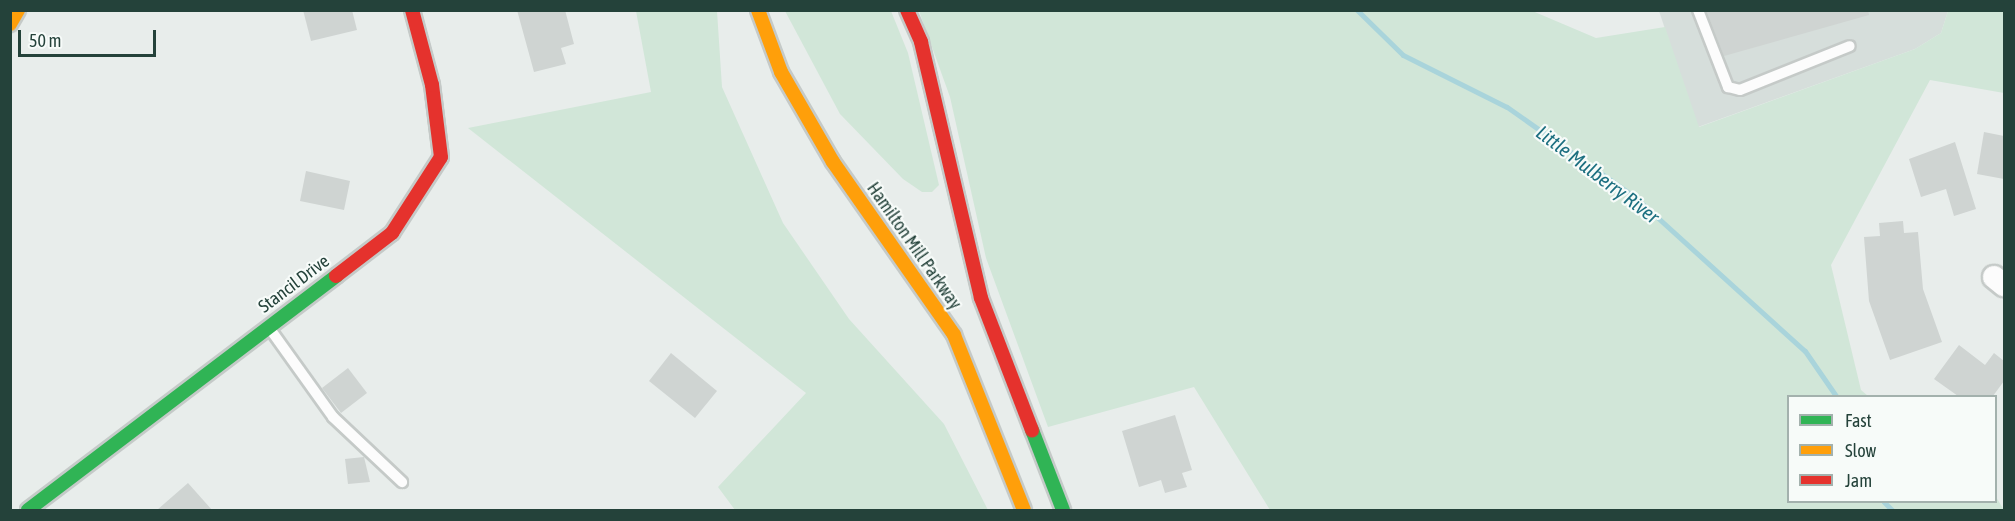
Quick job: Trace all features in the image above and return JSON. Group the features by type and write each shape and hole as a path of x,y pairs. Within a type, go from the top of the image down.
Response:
{"street":[{"path":"10,24 18,10"},
{"name":"Stancil Drive","path":"28,510 392,233 441,157 432,85 412,10"},
{"name":"Hamilton Mill Parkway","path":"759,10 781,72 833,162 954,335 1024,510"},
{"name":"Hamilton Mill Parkway","path":"907,10 921,42 981,298 1063,510"}],"lane":[{"path":"1698,10 1728,87 1740,90 1850,46"},
{"path":"268,326 333,417 402,483"}],"shaded area":[{"path":"1659,11 1948,11 1941,33 1915,49 1698,127"}],"green space":[{"path":"1530,10 1596,38 1665,27 1699,127 1915,49 1941,33 1948,11 2004,11 2004,93 1930,80 1831,265 1861,390 1867,395 1787,395 1787,503 1997,503 1997,499 2004,510 1270,510 1194,387 1048,427 986,258 950,97 919,11"},
{"path":"636,11 717,11 722,87 783,223 849,319 944,424 988,510 735,510 718,487 806,393 468,128 651,92"},
{"path":"785,11 891,11 908,53 939,185 932,192 922,192 903,179 840,114"}],"building":[{"path":"303,10 352,10 357,30 311,41"},
{"path":"517,10 565,10 574,44 561,48 566,64 534,72"},
{"path":"1706,10 1868,10 1869,15 1724,56"},
{"path":"1984,132 2004,136 2004,179 1977,174"},
{"path":"1955,142 1976,209 1954,216 1946,189 1921,197 1909,159"},
{"path":"306,171 350,181 344,210 300,201"},
{"path":"1903,221 1904,233 1918,232 1923,289 1942,342 1890,360 1869,301 1864,237 1880,236 1879,223"},
{"path":"1959,345 1985,365 1994,353 2004,361 2004,381 1994,395 1957,395 1934,379"},
{"path":"671,353 717,391 695,418 649,381"},
{"path":"348,368 367,393 341,413 322,388"},
{"path":"1175,415 1192,470 1182,473 1187,487 1165,493 1161,480 1139,487 1122,431"},
{"path":"364,457 370,482 348,484 345,459"},
{"path":"188,483 212,510 157,510"}],"waterway":[{"name":"Little Mulberry River","path":"1357,10 1403,55 1507,107 1636,198 1805,351 1835,395"},
{"name":"Little Mulberry River","path":"1885,503 1892,510"}],"traffic: fast":[{"path":"28,510 336,276"},
{"path":"1032,430 1063,510"}],"traffic: slow":[{"path":"10,24 18,10"},
{"path":"758,10 781,72 833,162 954,335 1024,510"}],"traffic: jam":[{"path":"336,276 392,233 441,157 432,85 412,10"},
{"path":"907,10 921,42 981,298 1032,430"}]}
